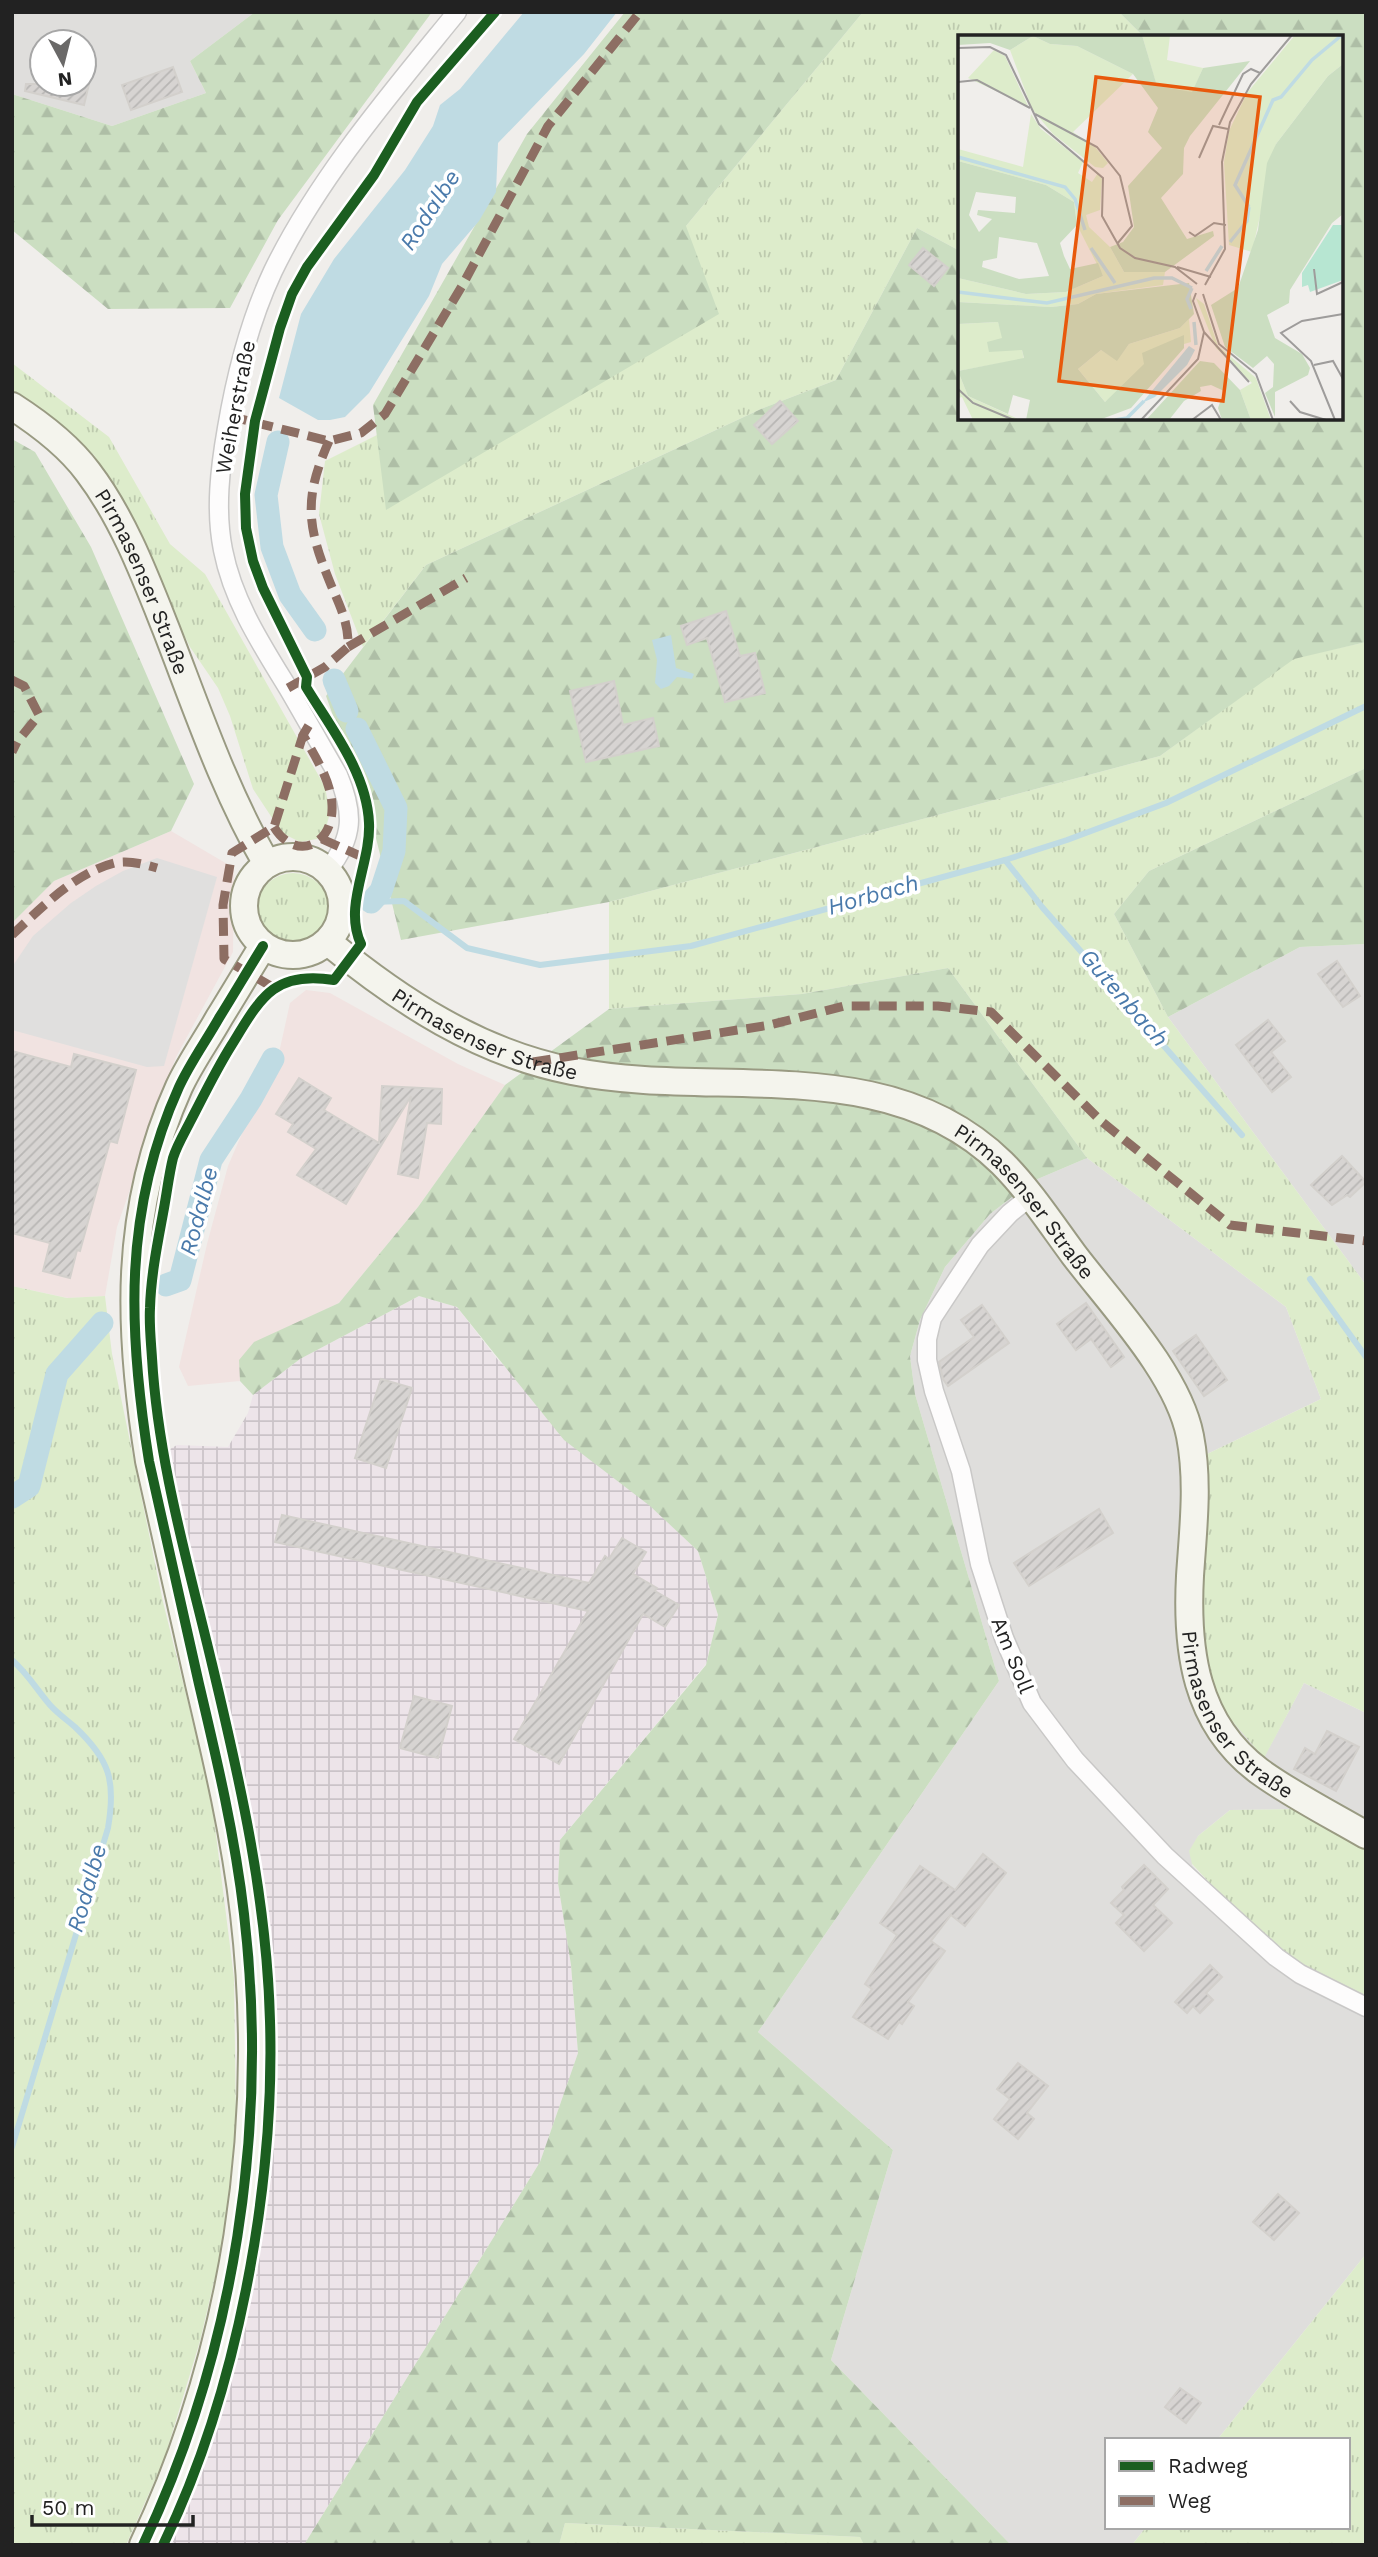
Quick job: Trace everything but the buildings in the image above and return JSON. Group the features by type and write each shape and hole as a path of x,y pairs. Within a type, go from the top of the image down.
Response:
{"main road":[{"name":"Pirmasenser Straße","path":"12,406 76,457 89,472 114,512 146,577 231,797 267,864"},
{"path":"292,856 317,862 328,870 337,883 343,906 337,930 328,942 303,955 289,956 275,953 263,946 253,936 244,911 244,897 249,884 267,864 292,856"},
{"name":"Pirmasenser Straße","path":"328,942 423,1012 460,1032 533,1062 575,1072 622,1077 869,1093 902,1102 959,1129 1003,1164 1150,1354 1183,1410 1190,1436 1195,1500 1190,1642 1201,1695 1214,1723 1257,1770 1366,1835"},
{"path":"143,2545 187,2434 222,2316 234,2258 248,2143 253,2032 244,1915 233,1840 142,1423 135,1343 134,1260 147,1178 169,1111 198,1053 263,946"}],"street":[{"name":"Weiherstraße","path":"328,870 340,854 347,836 351,819 347,797 338,775 252,629 234,587 223,551 220,526 221,465 233,396 251,327 273,271 311,205 359,137 457,12"},
{"name":"Am Soll","path":"1030,1197 1010,1213 980,1245 932,1318 928,1339 927,1360 934,1391 961,1471 980,1564 1003,1638 1032,1703 1075,1760 1165,1856 1276,1956 1300,1974 1366,2007"}],"shaded area":[{"path":"15,12 255,12 190,61 206,93 112,126 12,94 12,21"},
{"path":"171,831 234,868 233,952 176,1057 117,1227 105,1296 68,1298 12,1286 12,923 54,881"},
{"path":"157,858 217,877 164,1066 147,1067 12,1030 12,967 33,936 71,903 96,886 123,871"},
{"path":"1366,944 1366,1285 1168,1017 1300,947"},
{"path":"306,990 330,993 458,1064 505,1085 418,1207 339,1303 254,1343 240,1360 240,1381 188,1386 179,1367 228,1166 277,1062 290,1003"},
{"path":"1087,1158 1286,1307 1321,1399 1205,1455 1208,1514 1264,1757 1304,1683 1366,1713 1366,1849 1298,1809 1230,1810 1198,1836 1192,1865 1248,1924 1366,2000 1366,2254 1219,2438 1105,2438 1105,2529 1144,2529 1132,2545 1011,2545 831,2360 893,2150 758,2032 999,1681 915,1394 910,1356 920,1320 945,1267 990,1214 1033,1181"},
{"path":"419,1296 457,1307 498,1360 698,1551 718,1615 706,1664 560,1840 558,1883 571,1965 578,2053 540,2162 304,2545 143,2545 222,2316 250,1978 149,1461 177,1445 228,1447 248,1413 253,1395 300,1359"}],"green space":[{"path":"255,12 432,12 278,220 230,308 108,309 12,230 12,94 112,126 206,93 190,61"},
{"path":"625,12 863,12 686,226 719,314 386,510 373,405 527,134"},
{"path":"863,12 1119,12 1142,35 958,35 958,250 917,228 836,380 761,409 426,565 363,647 335,574 319,514 325,461 377,435 387,509 686,226"},
{"path":"1119,12 1366,12 1366,642 1294,659 1160,756 609,902 401,940 375,834 326,696 426,565 761,409 836,380 917,228 958,250 958,420 1343,420 1343,35 1142,35"},
{"path":"12,363 109,437 170,544 205,574 325,787 330,813 325,831 317,839 300,842 282,833 253,789 230,716 218,688 190,647 158,582 152,559 94,455 12,390"},
{"path":"12,439 35,452 91,547 194,784 171,831 54,881 12,923"},
{"path":"1366,642 1366,768 1149,871 1114,914 1168,1017 1366,1285 1366,1713 1304,1683 1264,1758 1226,1714 1207,1674 1203,1589 1208,1514 1205,1455 1321,1399 1286,1307 1087,1158 948,968 802,994 609,1009 609,902 1160,756 1294,658"},
{"path":"1366,768 1366,944 1300,947 1168,1017 1114,914 1149,871"},
{"path":"293,873 307,876 319,883 326,895 329,909 326,923 319,935 307,942 293,945 279,942 267,935 260,923 257,909 260,895 267,883 279,876"},
{"path":"948,968 1087,1158 1033,1181 990,1214 945,1267 920,1320 910,1356 915,1394 999,1681 758,2032 893,2150 831,2360 1011,2545 864,2545 860,2537 565,2523 559,2545 304,2545 540,2162 578,2053 571,1965 558,1883 560,1840 706,1665 718,1615 698,1551 650,1506 564,1440 457,1307 419,1296 300,1359 253,1395 240,1381 239,1360 254,1342 339,1303 418,1207 505,1085 609,1009 802,994"},
{"path":"12,1286 67,1298 105,1296 112,1354 163,1602 211,1795 234,1978 236,2122 224,2239 200,2341 164,2460 126,2545 12,2545"},
{"path":"1298,1809 1366,1849 1366,1999 1301,1967 1248,1924 1192,1864 1189,1851 1198,1836 1230,1810"},
{"path":"1366,2254 1366,2545 1132,2545 1144,2529 1350,2529 1350,2438 1219,2438"},
{"path":"565,2523 860,2537 864,2545 559,2545"}],"water":[{"path":"524,12 617,12 584,54 498,143 496,192 479,221 442,264 429,296 369,393 345,417 330,420 318,420 279,398 301,314 334,259 405,170 433,126 440,105 460,89"},
{"path":"671,635 676,668 694,674 692,679 677,677 669,686 661,689 655,683 657,660 652,640"}],"waterway":[{"name":"Rodalbe","path":"278,442 266,495 272,547 290,595 315,630"},
{"name":"Rodalbe","path":"334,680 347,711"},
{"name":"Horbach","path":"371,902 404,901 467,948 540,965 691,946 1005,860 1067,840 1166,803 1366,706"},
{"name":"Rodalbe","path":"357,729 396,808 394,851 381,891 371,902"},
{"name":"Gutenbach","path":"1005,860 1042,907 1242,1135"},
{"name":"Rodalbe","path":"166,1285 180,1280 211,1160 251,1099 273,1059"},
{"name":"Gutenbach","path":"1310,1279 1366,1357"},
{"name":"Rodalbe","path":"12,1497 29,1486 57,1374 102,1323"},
{"name":"Rodalbe","path":"12,1660 53,1708 96,1750 108,1772 111,1797 108,1828 12,2147"}],"marked path":[{"path":"229,416 329,441 361,433 385,414 462,286 548,126 640,12"},
{"path":"288,688 325,667 348,647 341,608 323,565 311,513 315,480 329,441"},
{"path":"348,647 466,578"},
{"path":"12,680 24,686 39,715 12,752"},
{"path":"274,827 283,838 302,846 312,844 327,831 331,819 331,796 322,769 303,735 309,725"},
{"path":"274,988 224,959 223,905 232,853 274,827 303,735"},
{"path":"322,839 367,859"},
{"path":"12,935 72,883 100,868 125,862 157,868"},
{"path":"533,1062 770,1025 844,1006 938,1006 991,1012 1101,1121 1230,1225 1366,1241"}],"cycle path":[{"path":"163,2545 189,2486 212,2423 231,2357 246,2289 266,2152 270,2021 264,1930 242,1796 167,1474 155,1397 150,1333 152,1283 175,1153 215,1073 241,1029 260,1002 282,984 296,979 334,980 361,944 355,915 369,823 367,804 355,769 306,687 307,677 263,588 253,561 246,528 245,494 255,421 292,294 307,267 374,175 417,102 495,12"},
{"path":"143,2545 175,2471 201,2394 222,2316 237,2236 247,2156 252,2075 251,1994 240,1885 219,1770 149,1461 137,1365 135,1271 139,1225 148,1179 161,1133 179,1087 263,946"}]}
